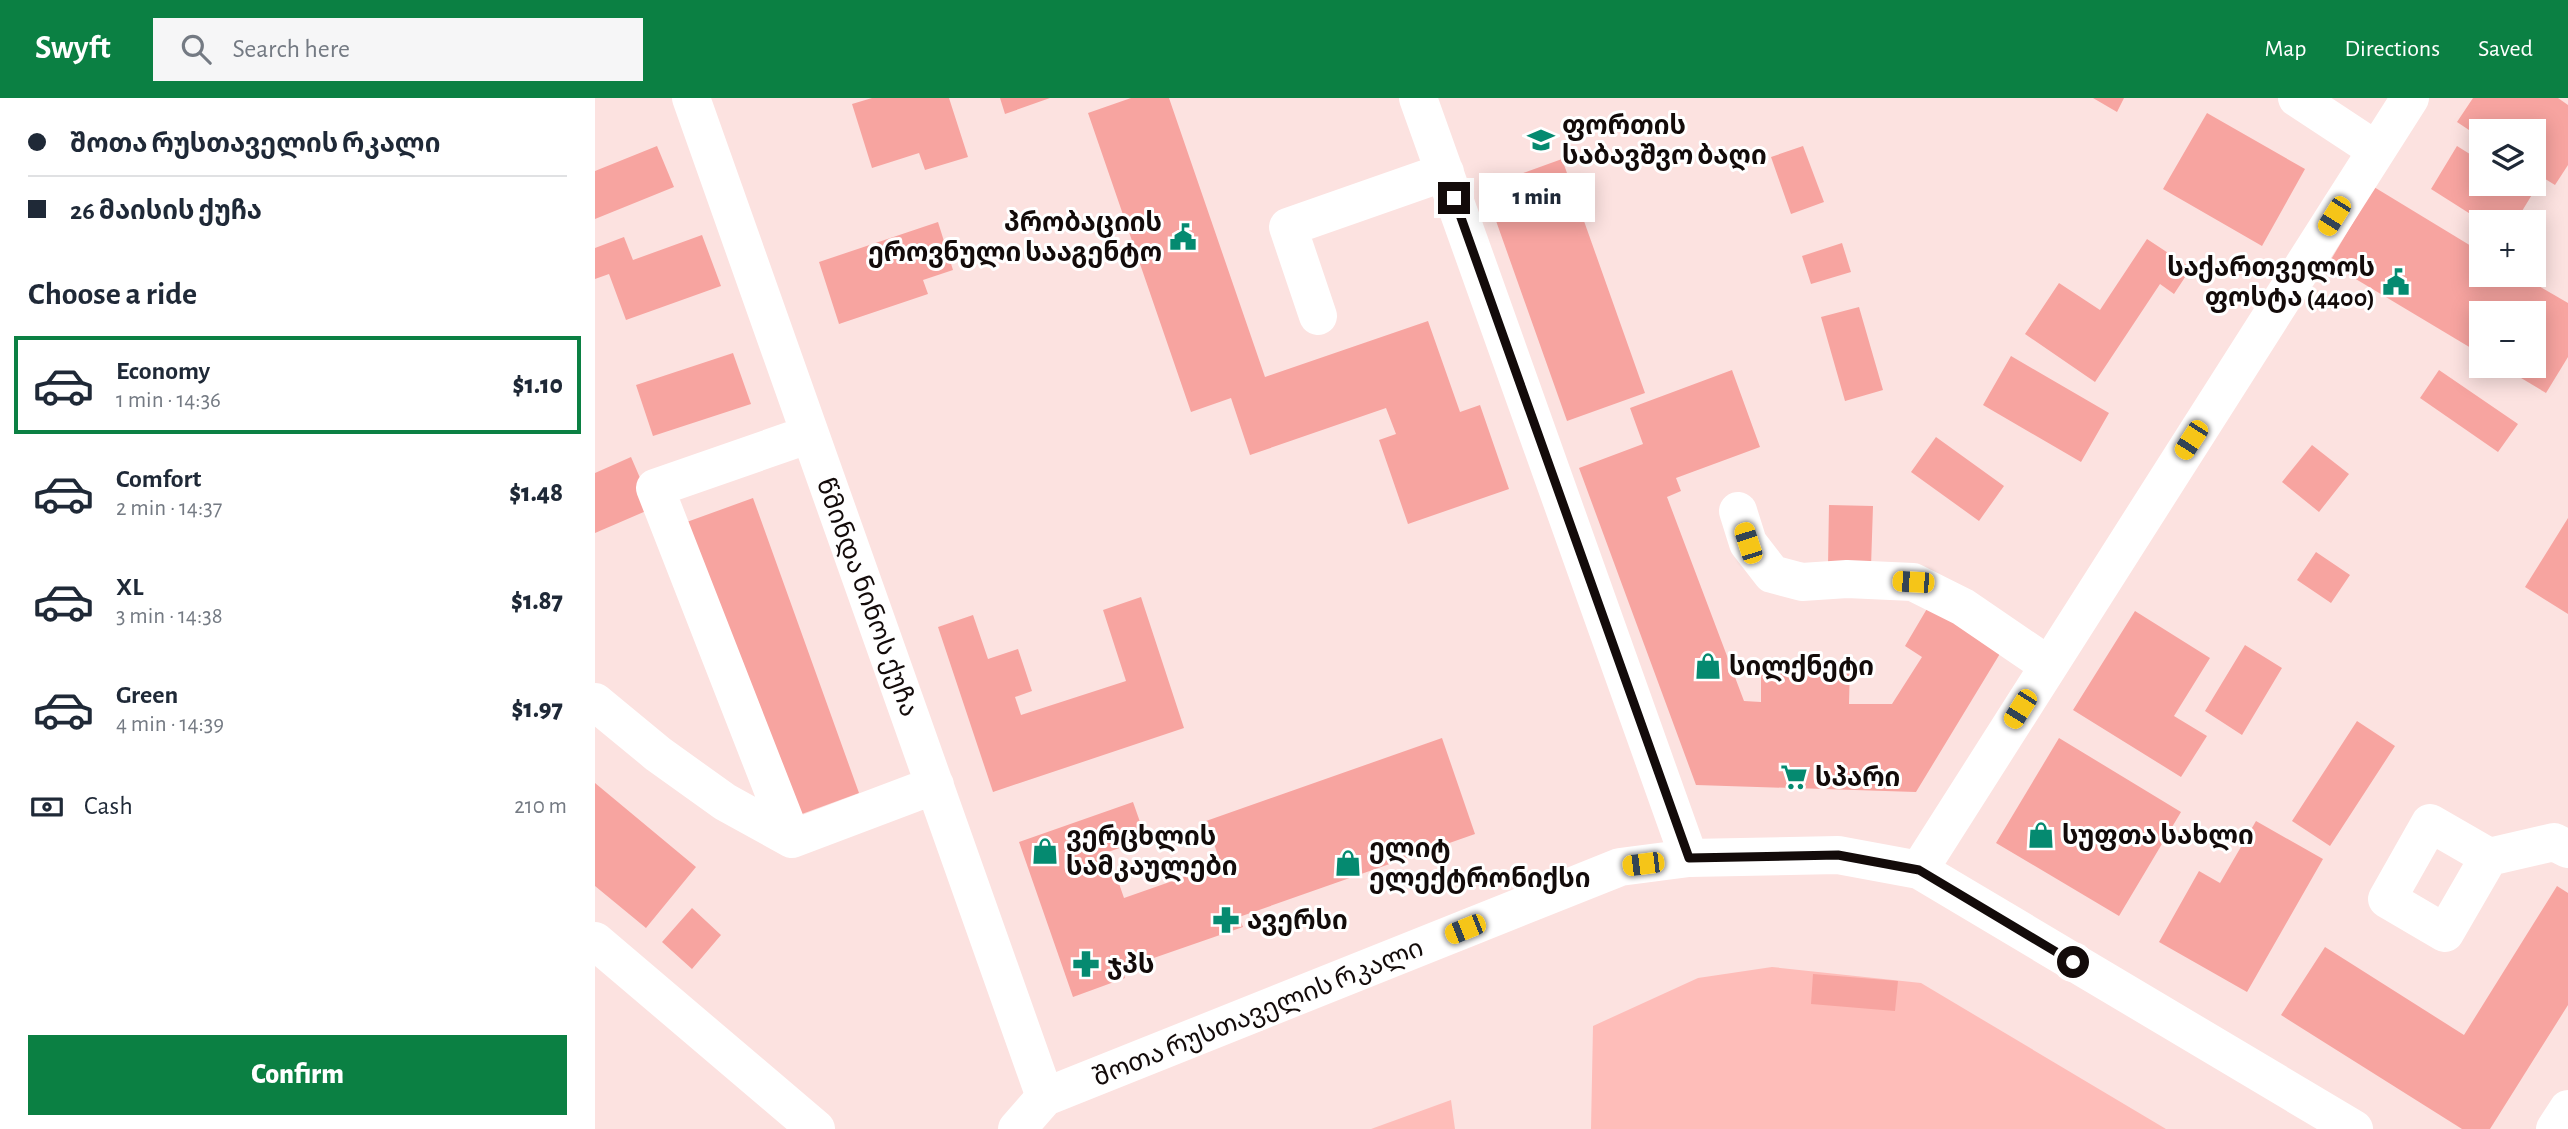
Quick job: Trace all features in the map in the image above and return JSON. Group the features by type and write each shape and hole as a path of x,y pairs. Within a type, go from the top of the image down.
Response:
{"main road":[{"name":"წმინდა ნინოს ქუჩა","path":"691,98 1045,1097"},
{"path":"1418,98 1689,858"},
{"path":"2297,98 2376,150"},
{"path":"1919,870 2410,98"},
{"path":"1318,316 1288,227 1445,172"},
{"path":"792,839 655,488 810,434"},
{"path":"1738,511 1748,543 1773,574 1802,582 1847,579 1913,582 1963,607 2048,665"},
{"path":"595,702 658,754 725,802 792,839 935,785"},
{"path":"2489,857 2554,842 2568,849"},
{"name":"შოთა რუსთაველის რკალი","path":"1017,1129 1045,1097 1620,867 1689,858 1838,855 1919,870 2354,1129"},
{"path":"595,941 816,1129"},
{"path":"2555,1129 2568,1109"}],"shaded area":[{"path":"1772,967 1921,983 2166,1129 1591,1129 1593,1026 1698,978"},
{"path":"1451,1100 1455,1129 1371,1129"}],"building":[{"path":"872,98 949,98 968,157 925,170 919,153 872,168 852,104"},
{"path":"1000,98 1050,98 1005,114"},
{"path":"1131,98 1169,98 1265,377 1428,321 1460,412 1480,405 1509,489 1408,524 1379,440 1396,434 1386,408 1250,455 1231,398 1191,412 1088,113"},
{"path":"2093,98 2124,98 2117,112"},
{"path":"2473,98 2558,98 2568,105 2568,165 2555,185 2546,179 2546,119 2469,119 2469,130 2457,122"},
{"path":"2207,113 2305,169 2262,246 2163,189"},
{"path":"657,146 674,187 595,219 595,171"},
{"path":"1803,146 1824,202 1791,214 1771,157"},
{"path":"2457,146 2469,154 2469,196 2531,196 2523,210 2469,210 2469,213 2431,189"},
{"path":"1562,159 1645,393 1567,421 1484,187"},
{"path":"2374,187 2469,245 2469,287 2541,287 2568,303 2568,357 2546,393 2521,378 2546,378 2546,301 2469,301 2469,347 2329,263"},
{"path":"938,222 953,270 923,280 928,294 839,324 819,262"},
{"path":"702,235 721,286 626,320 609,274 595,279 595,248 624,237 633,260"},
{"path":"2147,239 2191,268 2174,294 2160,284 2095,382 2025,334 2059,283 2100,310"},
{"path":"1842,243 1851,272 1811,284 1802,256"},
{"path":"1859,307 1883,390 1845,401 1821,317"},
{"path":"733,353 751,404 653,436 636,385"},
{"path":"2011,356 2109,413 2081,462 1983,405"},
{"path":"1732,370 1760,447 1676,478 1681,491 1667,497 1744,701 1761,702 1761,664 1850,665 1849,704 1892,704 1922,657 1905,646 1928,607 2001,652 1916,792 1696,785 1579,468 1643,444 1630,408"},
{"path":"2439,370 2518,424 2498,452 2420,398"},
{"path":"1936,437 2004,486 1979,521 1911,472"},
{"path":"2312,445 2349,474 2319,512 2282,482"},
{"path":"631,457 653,508 595,533 595,473"},
{"path":"753,498 859,793 791,818 684,523"},
{"path":"1829,505 1873,506 1871,567 1828,566"},
{"path":"2568,518 2568,614 2525,587"},
{"path":"2316,552 2350,575 2331,603 2297,580"},
{"path":"1141,597 1184,728 993,792 938,627 973,615 988,659 1018,649 1032,691 1015,697 1021,715 1126,681 1103,610"},
{"path":"2135,611 2210,658 2174,716 2207,736 2181,777 2073,710"},
{"path":"2245,645 2282,668 2242,735 2205,711"},
{"path":"2357,721 2395,746 2330,846 2292,821"},
{"path":"1442,738 1475,834 1239,917 1243,927 1122,969 1125,978 1073,997 1019,842 1133,802 1146,839 1108,852 1124,898 1221,864 1206,821"},
{"path":"2059,738 2181,812 2119,916 1996,843"},
{"path":"595,783 696,867 646,928 595,886"},
{"path":"2256,821 2323,859 2247,992 2159,942 2199,871 2220,883"},
{"path":"2557,886 2568,893 2568,1005 2490,1129 2462,1129 2281,1015 2325,947 2464,1035"},
{"path":"692,908 721,935 692,969 662,942"},
{"path":"1813,974 1898,981 1895,1011 1811,1004"}],"place":[{"name":"ფორთის საბავშვო ბაღი","path":"1541,140"},
{"name":"პრობაციის ეროვნული სააგენტო","path":"1183,237"},
{"name":"საქართველოს ფოსტა (4400)","path":"2396,282"},
{"name":"სილქნეტი","path":"1708,666"},
{"name":"სპარი","path":"1794,777"},
{"name":"სუფთა სახლი","path":"2041,835"},
{"name":"ვერცხლის სამკაულები","path":"1045,851"},
{"name":"ელიტ ელექტრონიქსი","path":"1348,863"},
{"name":"ავერსი","path":"1226,920"},
{"name":"ჯპს","path":"1086,964"}],"route":[{"path":"1454,198 1689,858 1838,855 1919,870 2073,962"}]}
